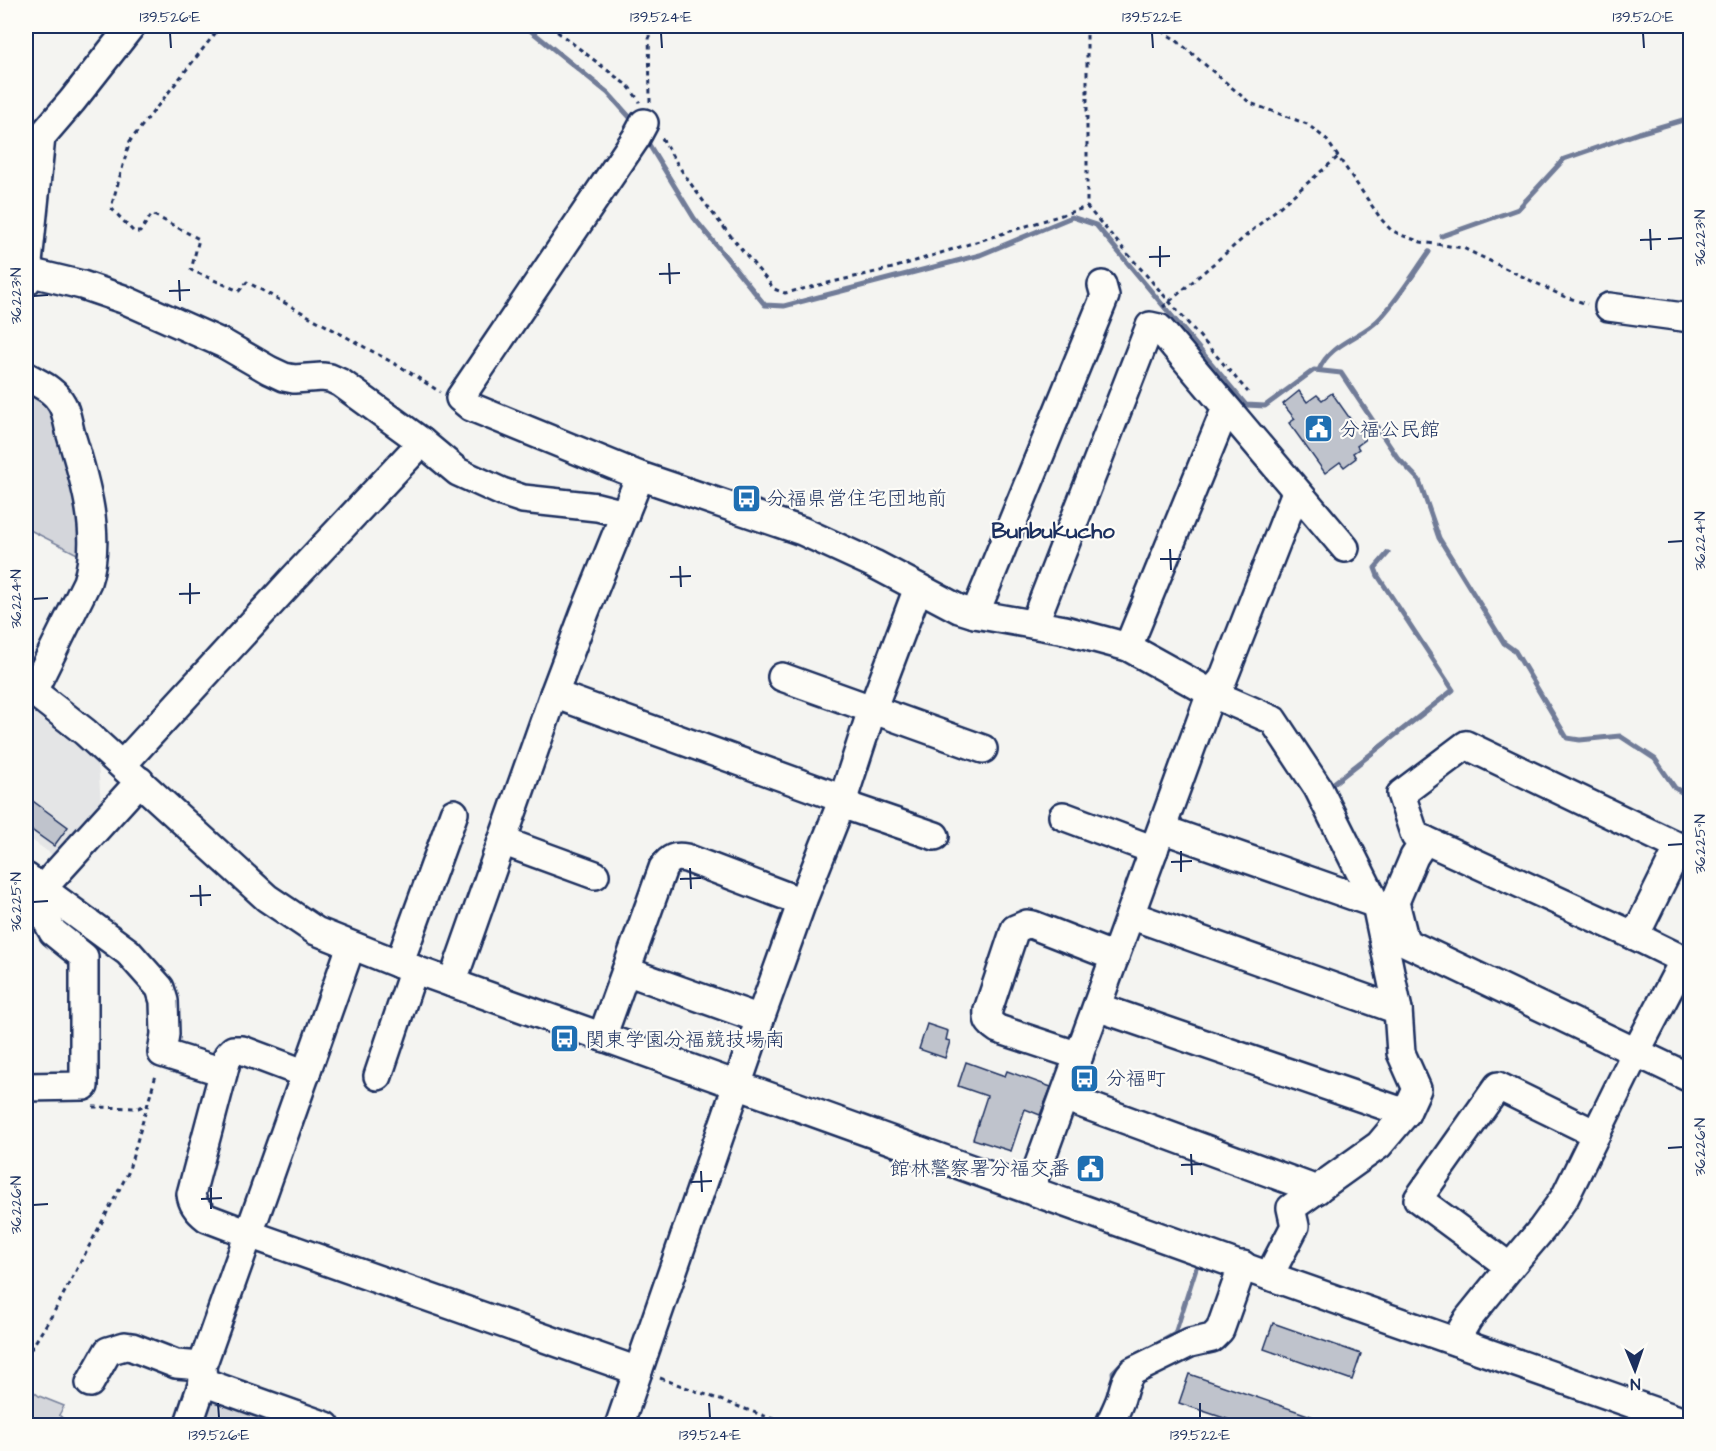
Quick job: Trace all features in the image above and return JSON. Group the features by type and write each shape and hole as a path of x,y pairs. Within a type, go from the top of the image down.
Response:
{"street":[{"path":"131,26 41,137 26,277 82,285 123,299 224,344 284,377 330,378 341,383 423,442 458,472 502,492 523,499 597,507 625,514"},
{"path":"644,125 460,398 471,407 640,476 802,531 874,564 959,609 1099,638 1128,647 1212,693 1273,720 1318,788 1376,904 1398,1010 1401,1053 1417,1089 1406,1113 1379,1145 1291,1208 1295,1226 1269,1276"},
{"path":"975,614 1105,296 1101,285"},
{"path":"1609,307 1690,318"},
{"path":"1034,624 1150,326 1159,328 1345,548"},
{"path":"26,376 51,390 63,405 85,479 92,533 91,569 82,592 29,689 77,725 267,898 316,932 407,967 1455,1341 1650,1418 1690,1424"},
{"path":"1128,647 1226,408"},
{"path":"34,883 131,773 294,578 423,442"},
{"path":"452,983 554,694 640,476"},
{"path":"1030,1190 1212,693 1223,679 1296,492"},
{"path":"619,1425 760,1019 802,902 843,799 872,710 918,588"},
{"path":"782,677 983,749"},
{"path":"554,694 843,799 853,808 935,836"},
{"path":"1455,1341 1468,1319 1542,1229 1565,1197 1636,1052 1687,962 1415,836 1401,794 1466,745 1679,847 1635,936"},
{"path":"378,1076 407,967 454,813"},
{"path":"1063,816 1158,839 1376,904"},
{"path":"1425,840 1414,857 1395,902 1405,942 1690,1078"},
{"path":"502,841 595,875"},
{"path":"602,1037 663,868 669,860 677,856 686,858 802,902"},
{"path":"34,883 128,952 160,988 164,1001 165,1034 162,1053 223,1072"},
{"path":"26,1087 84,1086 84,957 54,932 44,916 34,883"},
{"path":"1130,915 1398,1010"},
{"path":"1079,1056 998,1029 987,1019 1015,930 1027,924 1033,925 1115,957"},
{"path":"188,1425 249,1234 351,946"},
{"path":"626,971 760,1019"},
{"path":"1097,1007 1406,1113"},
{"path":"306,1074 242,1050 233,1050 228,1055 191,1194 191,1200 201,1214 249,1234 639,1371"},
{"path":"1510,1267 1418,1199 1498,1086 1596,1134"},
{"path":"1064,1097 1317,1190"},
{"path":"1109,1425 1128,1375 1132,1371 1190,1343 1212,1338 1220,1330 1243,1265"},
{"path":"90,1383 108,1351 125,1346 132,1347 326,1425"}],"path":[{"path":"221,26 130,141 111,204 112,209 134,232 141,232 152,214 199,239 191,270 240,291 247,282 445,394"},
{"path":"550,26 629,87 644,125 671,155 704,202 774,289 785,293 893,268 1088,207"},
{"path":"644,125 649,26"},
{"path":"1087,26 1088,207 1248,392"},
{"path":"1154,26 1176,40 1250,103 1307,123 1326,139 1380,219 1391,230 1421,242 1463,248 1563,296 1586,304 1609,307"},
{"path":"1169,302 1338,156"},
{"path":"26,1358 54,1312 128,1173 162,1053"},
{"path":"639,1371 792,1425"}],"shaded area":[{"path":"26,386 51,401 81,486 85,558 26,528"},
{"path":"26,707 98,762 101,803 54,856 26,836"},
{"path":"26,1385 39,1396 64,1406 59,1415 71,1425 26,1425"},
{"path":"206,1395 298,1426 195,1426"}],"building":[{"name":"分福公民館","path":"1299,391 1307,402 1317,395 1322,400 1332,393 1365,440 1357,446 1359,449 1353,453 1356,458 1344,467 1340,462 1325,473 1289,423 1295,419 1283,404"},
{"path":"26,796 68,827 54,846 26,826"},
{"path":"927,1024 948,1031 946,1040 950,1041 945,1058 919,1049"},
{"path":"966,1062 1005,1076 1007,1071 1051,1087 1040,1115 1025,1109 1011,1151 973,1139 987,1096 958,1086"},
{"path":"1273,1323 1361,1354 1352,1380 1264,1349"},
{"path":"1189,1374 1331,1423 1330,1425 1245,1425 1179,1403"}],"waterway":[{"path":"525,26 608,93 635,123"},
{"path":"1442,236 1518,209 1564,159 1690,118"},
{"path":"645,138 694,218 765,305 784,306 980,255 1072,217 1096,225 1246,405 1265,406 1314,370 1341,373 1397,457 1419,480 1439,538 1504,643 1515,651 1567,738 1580,740 1620,736 1655,759 1675,788 1690,797"},
{"path":"1319,370 1324,361 1339,346 1367,329 1382,316 1429,252"},
{"path":"1332,790 1330,786 1453,690 1378,576 1375,568 1388,553"},
{"path":"1147,1350 1175,1334 1196,1268"},
{"path":"1114,1382 1113,1372 1128,1360"}],"place":[{"name":"分福公民館","path":"1319,429"},
{"name":"分福県営住宅団地前","path":"746,498"},
{"name":"関東学園分福競技場南","path":"564,1039"},
{"name":"分福町","path":"1085,1078"},
{"name":"館林警察署分福交番","path":"1091,1168"}],"district":[{"name":"Bunbukucho","path":"1053,530"}]}
